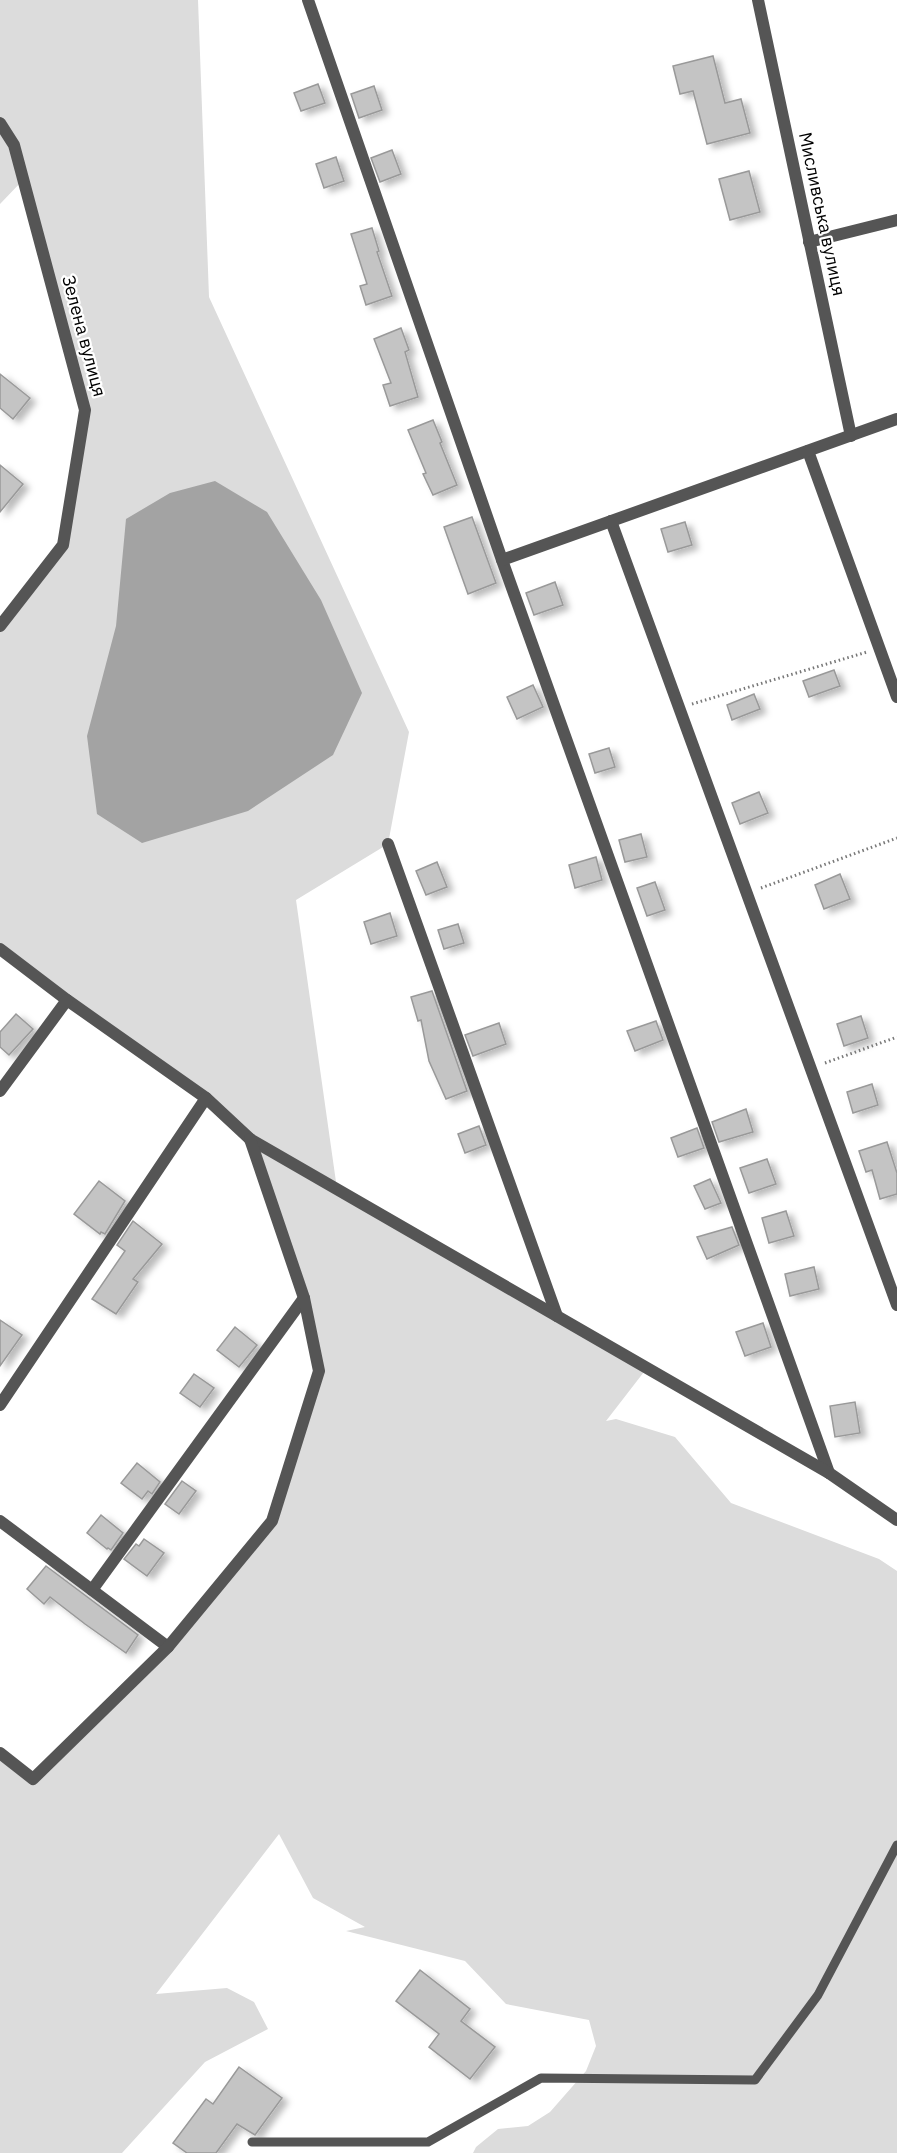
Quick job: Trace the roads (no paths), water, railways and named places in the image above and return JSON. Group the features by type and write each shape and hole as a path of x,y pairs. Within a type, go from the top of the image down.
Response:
{"street":[{"path":"308,0 502,560 829,1473"},
{"name":"Мисливська вулиця","path":"758,0 851,436"},
{"name":"Зелена вулиця","path":"0,123 14,145 86,410 63,545 0,626"},
{"path":"809,242 897,220"},
{"path":"502,560 897,419"},
{"path":"808,451 897,697"},
{"path":"611,521 897,1305"},
{"path":"388,844 557,1316"},
{"path":"0,949 67,1000 206,1098 250,1139 829,1473 897,1520"},
{"path":"0,1091 67,1000"},
{"path":"0,1405 206,1098"},
{"path":"0,1753 33,1779 168,1647 272,1521 319,1371 304,1298 250,1139"},
{"path":"92,1590 304,1298"},
{"path":"0,1521 168,1647"}],"lane":[{"path":"252,2142 428,2142 541,2078 755,2080 818,1995 897,1845"}]}
